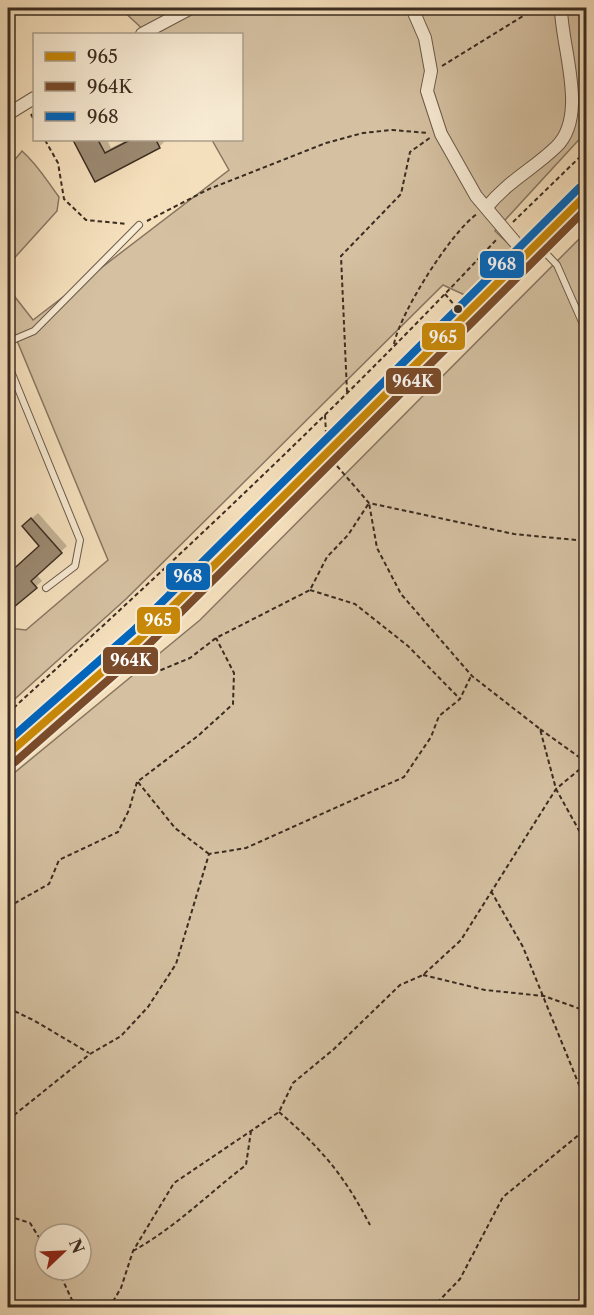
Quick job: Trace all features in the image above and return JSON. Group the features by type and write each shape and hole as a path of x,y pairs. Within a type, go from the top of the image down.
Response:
{"main road":[{"path":"8,754 140,639 586,195"}],"street":[{"path":"144,33 191,8"},
{"path":"412,8 425,38 431,71 427,91 432,114 476,196 505,231 532,249"},
{"path":"486,208 502,188 558,146 570,120 572,83 561,8"},
{"path":"8,114 33,99"}],"lane":[{"path":"8,342 34,331 140,225"},
{"path":"532,249 557,265 586,331"},
{"path":"8,364 80,540 75,566 46,588"},
{"path":"8,515 8,531"}],"path":[{"path":"431,71 446,65 536,8"},
{"path":"47,141 58,163 64,199 86,220 140,225 209,189 326,143 363,133 392,130 436,134 410,152 401,194 341,256 347,392"},
{"path":"8,713 120,611 347,392 586,150"},
{"path":"394,344 397,328 440,257 465,222 486,208"},
{"path":"445,294 458,309"},
{"path":"109,1308 121,1288 133,1251 174,1183 279,1112 294,1083 373,1013 400,985 423,975 461,940 556,789 586,763 472,676 401,594 377,548 369,502 327,454"},
{"path":"369,502 514,534 586,541"},
{"path":"121,673 149,675 190,658 216,638 310,590 327,557 348,536 369,502"},
{"path":"310,590 356,604 408,646 460,699"},
{"path":"8,907 49,884 59,860 118,832 129,810 137,782 199,735 233,704 234,673 216,638"},
{"path":"137,782 175,828 209,854 246,848 404,777 431,737 439,716 460,699 472,676"},
{"path":"540,729 556,789 586,843"},
{"path":"8,1120 90,1054 121,1036 148,1007 176,964 209,854"},
{"path":"491,891 523,947 586,1102"},
{"path":"423,975 484,990 544,996 586,1011"},
{"path":"8,1008 35,1021 90,1054"},
{"path":"279,1112 317,1144 353,1193 370,1225"},
{"path":"432,1308 460,1279 503,1197 586,1129"},
{"path":"133,1251 187,1216 213,1190 246,1165 251,1131"},
{"path":"8,1216 30,1223 33,1228"},
{"path":"64,1282 72,1300 83,1308"}],"shaded area":[{"path":"120,8 586,8 586,132 495,231 515,250 467,296 443,285 126,599 8,705 8,628 26,630 108,560 13,331 8,333 8,288 33,320 229,170 213,141 243,141 243,33 147,33"},
{"path":"22,151 38,167 59,197 57,211 8,265 8,168"},
{"path":"586,232 586,1307 8,1308 8,778 200,620"}],"building":[{"path":"74,141 99,141 105,153 128,141 156,141 160,148 95,182"},
{"path":"31,518 62,553 31,581 37,588 14,607 8,600 8,574 39,546 22,526"}],"transit line":[{"name":"968","path":"8,741 133,631 579,188"},
{"name":"965","path":"8,754 140,639 586,195"},
{"name":"964K","path":"15,762 147,646 586,209"}]}
